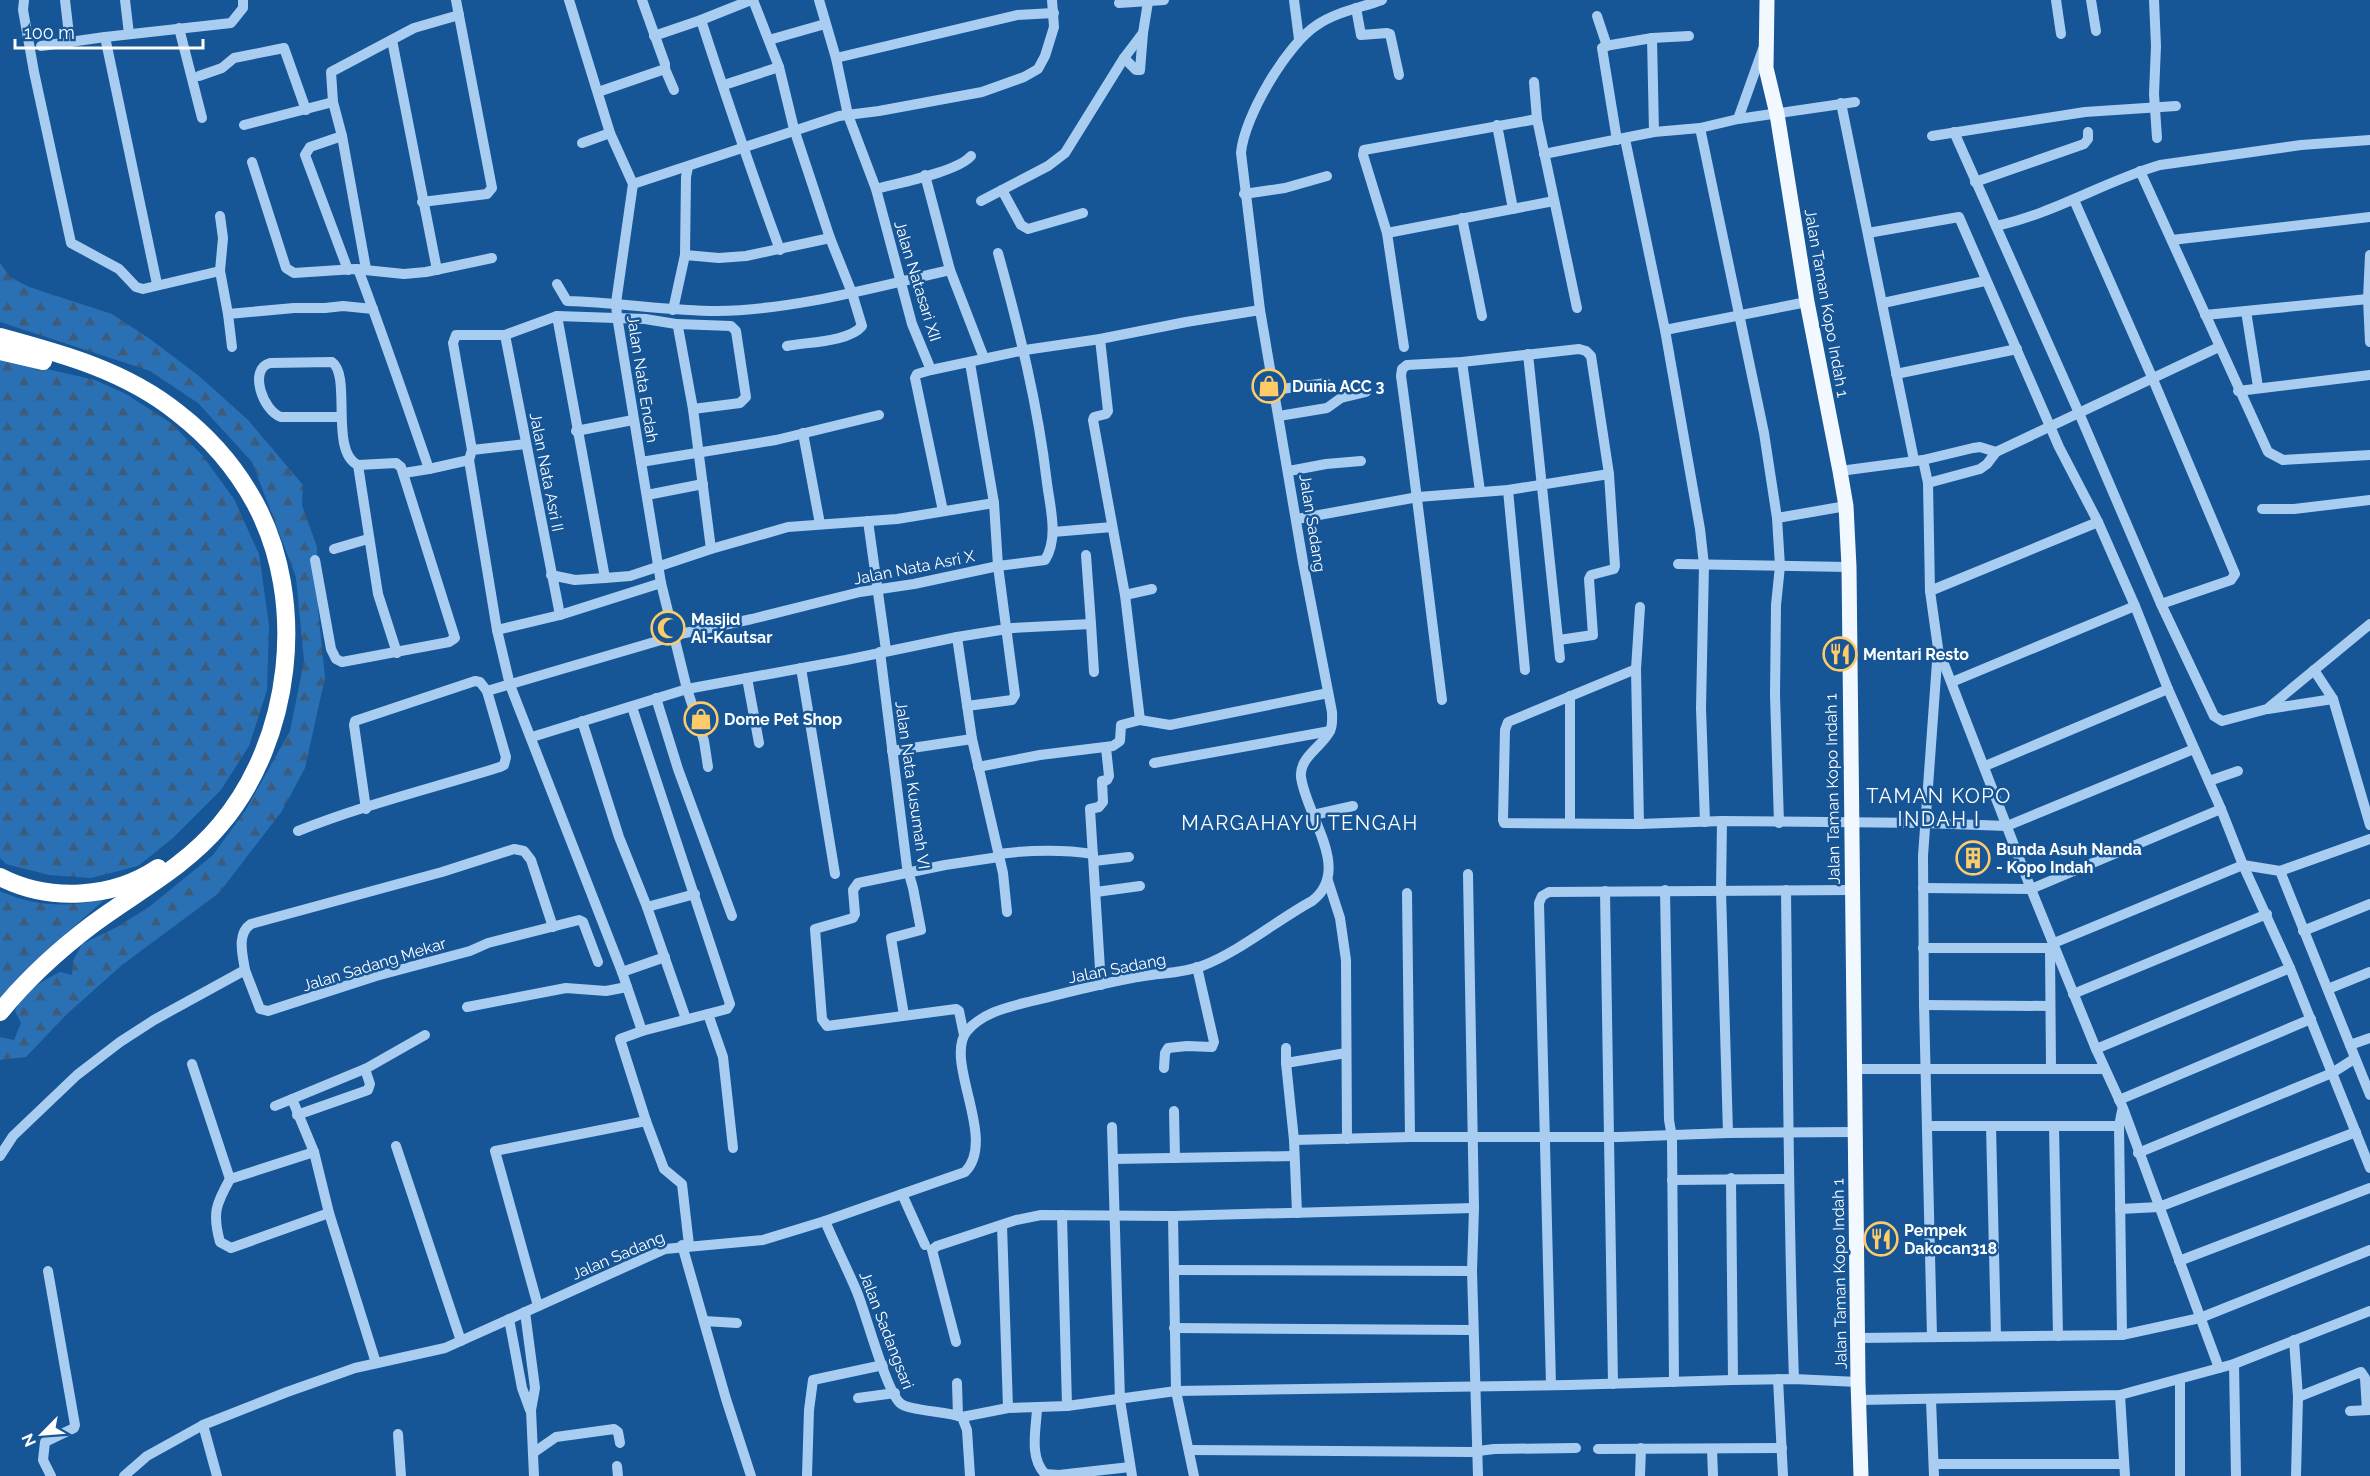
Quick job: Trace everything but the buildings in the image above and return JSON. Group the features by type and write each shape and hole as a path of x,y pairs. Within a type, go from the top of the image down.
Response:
{"highway":[{"path":"0,337 99,366 149,393 178,412 207,438 225,457 255,504 270,540 281,580 286,632 286,662 282,688 268,739 258,766 240,799 220,826 189,856 160,879 92,925 33,977 0,1012"},
{"path":"0,351 72,368 106,379 139,396 174,419 205,447 222,466 242,497 261,537 276,599 279,651 272,701 262,733 244,775 222,810 175,856 145,876 114,888 90,892 44,893 0,877"}],"main road":[{"name":"Jalan Taman Kopo Indah 1","path":"1767,0 1766,68 1777,114 1807,302 1846,506 1853,823 1851,890 1861,1476"}],"street":[{"path":"24,0 23,10 34,72 69,238 76,248 119,269 136,287 143,289 220,271"},
{"path":"65,0 70,43"},
{"path":"125,0 129,34"},
{"path":"41,46 231,23 243,8 243,0"},
{"path":"422,202 487,194 492,188 456,0"},
{"path":"569,0 610,133 633,184 794,129 848,115 982,92 1024,77 1038,69 1045,56 1054,27 1052,0"},
{"path":"642,0 665,64 664,69 674,90"},
{"path":"654,36 752,0 779,67 794,129 862,326 857,332 847,336 787,346"},
{"name":"Jalan Natasari XII","path":"819,0 836,58 848,115 876,189 912,324 931,370"},
{"path":"1119,3 1164,0"},
{"path":"1294,0 1299,39"},
{"name":"Jalan Sadang","path":"1330,732 1332,712 1260,310 1240,153 1242,141 1262,94 1299,39 1323,21 1382,0"},
{"path":"2056,0 2061,34"},
{"path":"2091,0 2096,32"},
{"path":"2154,0 2157,138"},
{"path":"1124,58 1136,70 1140,70 1148,2"},
{"path":"1356,8 1361,36 1390,34 1399,75"},
{"path":"836,58 1017,15 1054,13"},
{"path":"358,269 342,136 333,102 331,72 414,27 459,15"},
{"path":"1597,16 1607,46"},
{"path":"701,20 724,85 742,147 780,250"},
{"path":"769,40 825,24"},
{"path":"179,28 202,118"},
{"path":"981,201 1048,165 1065,153 1124,58 1143,33"},
{"path":"1689,36 1652,38 1607,46 1602,50 1665,330 1695,494 1704,565 1701,708 1705,822"},
{"path":"105,37 157,284"},
{"path":"1652,38 1654,132"},
{"path":"392,40 437,270"},
{"path":"1738,119 1766,41"},
{"path":"200,76 222,68 234,58 284,48 306,110"},
{"path":"724,85 779,67"},
{"path":"598,92 660,73 664,69"},
{"path":"1534,81 1537,119 1578,308"},
{"path":"244,125 333,102"},
{"path":"1544,154 1654,132 1700,128 1738,119 1855,102"},
{"path":"1841,103 1896,374 1919,460 1928,483 1930,591 1938,648 1925,823 1923,888 1932,1337"},
{"path":"1932,136 2085,112 2176,106"},
{"path":"1404,347 1387,233 1363,155 1364,150 1537,119"},
{"path":"1497,125 1513,208"},
{"path":"1700,128 1764,433 1777,518 1780,566 1776,605 1775,695 1779,823"},
{"path":"1954,132 2161,604 2216,718 2222,721 2267,709 2333,699"},
{"path":"1975,182 2084,144 2088,139 2088,132"},
{"path":"582,143 610,133"},
{"path":"342,136 310,147 305,155 358,269 384,334 392,366 429,469"},
{"path":"1996,226 2074,200 2140,171 2160,165 2301,145 2370,140"},
{"path":"876,189 960,164 971,156"},
{"path":"252,162 286,268 294,273 358,269 404,274 437,270 492,258"},
{"path":"673,310 685,255 688,167"},
{"path":"2140,171 2238,391 2268,452 2283,459 2370,455"},
{"path":"925,176 950,270 984,358"},
{"path":"1244,194 1286,188 1327,176"},
{"name":"Jalan Nata Endah","path":"633,184 616,311 661,583 687,689 704,741 708,766"},
{"path":"1002,190 1021,225 1028,230 1083,213"},
{"path":"2074,200 2235,574 2231,580 2161,604"},
{"path":"1387,233 1554,201"},
{"path":"220,216 223,238 220,271 232,347"},
{"path":"1868,233 1959,217 1985,281 2051,427 2098,522 2135,606 2243,865 2290,968 2370,1168"},
{"path":"2172,240 2370,217"},
{"path":"1462,219 1482,316"},
{"path":"685,255 719,258 780,250 830,238"},
{"name":"Jalan Nata Asri X","path":"487,691 675,636 879,589 999,566 1045,560 1053,532 1041,432 1024,350 998,253"},
{"path":"2370,255 2368,298 2370,342"},
{"path":"642,1031 622,972 510,685 497,630 453,338 459,333 505,335 557,316 616,311 751,309 852,293 950,270"},
{"path":"1883,303 1985,281"},
{"path":"558,284 567,301 677,324 731,326 735,331 746,397 740,403 693,409"},
{"path":"2205,315 2368,298"},
{"path":"1665,330 1807,302"},
{"path":"228,314 343,306 373,309"},
{"path":"943,511 915,378 917,374 1024,350 1100,339 1260,310"},
{"path":"2246,311 2258,387"},
{"path":"557,316 576,430 605,578"},
{"path":"677,324 693,409 711,549"},
{"name":"Jalan Nata Asri II","path":"505,335 560,615"},
{"path":"1100,339 1108,411 1106,414 1094,417 1093,420 1125,595 1140,720"},
{"path":"1928,483 1980,469 1987,465 1996,452 2219,347"},
{"path":"1442,700 1401,376 1402,369 1407,365 1462,362 1579,349 1591,356 1609,474 1616,566 1614,569 1594,574 1589,579 1593,635 1559,640"},
{"path":"1896,374 2017,349"},
{"path":"1528,354 1560,657"},
{"path":"315,560 331,649 336,659 342,662 397,653 449,642 455,635 404,473 396,463 358,465 350,459 341,417 339,370 332,362 270,363 260,369 259,380 263,398 272,413 281,417 341,417"},
{"path":"1462,362 1480,491"},
{"path":"967,706 1014,698 994,503 970,363"},
{"path":"2238,391 2370,375"},
{"path":"1274,390 1326,383"},
{"path":"1278,416 1327,408 1341,398 1366,392"},
{"path":"641,462 803,433 879,415"},
{"path":"576,430 633,420"},
{"path":"803,433 820,524"},
{"path":"404,473 429,469 470,455 525,444"},
{"path":"1840,471 1919,460 1973,448 1996,452"},
{"path":"1289,471 1326,464 1361,461"},
{"path":"358,465 378,594 397,653"},
{"path":"1297,519 1418,497 1508,490 1609,474"},
{"path":"647,495 703,484"},
{"path":"1508,490 1525,670"},
{"path":"2262,509 2294,509 2370,500"},
{"path":"551,574 575,580 630,576 788,527 897,519 994,503"},
{"path":"1777,518 1846,506"},
{"name":"Jalan Nata Kusumah VI","path":"868,521 879,589 892,751 908,872 920,922 920,931 891,938 904,1015"},
{"path":"1930,591 2098,522"},
{"path":"1053,532 1112,527"},
{"path":"334,549 368,539"},
{"path":"1086,555 1094,672"},
{"path":"1678,564 1849,567"},
{"path":"497,630 560,615 661,583"},
{"path":"1125,595 1152,589"},
{"path":"1952,682 2135,606"},
{"path":"1639,824 1636,669 1640,607"},
{"path":"532,737 687,689 1006,629 1091,624"},
{"path":"2267,709 2369,629"},
{"path":"957,637 972,740 998,855 1007,912"},
{"path":"1938,648 2052,946 2121,1104 2219,1368"},
{"path":"801,668 835,874"},
{"path":"1636,669 1506,724 1503,820 1508,825 1722,821 2007,826 2194,749"},
{"path":"2314,670 2333,699 2370,825"},
{"path":"747,678 759,744"},
{"path":"298,831 504,765 506,757 487,691 480,682 476,681 355,721 366,809"},
{"path":"1984,766 2168,689"},
{"path":"978,767 1040,755 1106,748 1120,741 1121,723 1140,720 1170,724 1328,693"},
{"path":"1570,696 1570,823"},
{"path":"656,698 678,769 732,916"},
{"path":"632,707 666,816 695,894 729,1004 727,1009 642,1031 622,1038 620,1041 664,1170 682,1184 685,1245 704,1321 751,1476"},
{"path":"582,721 619,837 647,907 686,1020"},
{"path":"1154,763 1330,732"},
{"path":"1330,732 1302,769 1304,788 1329,861 1328,882 1340,918 1346,960 1347,1139"},
{"path":"892,751 972,740"},
{"path":"1101,985 1090,809 1099,807 1103,802 1102,782 1109,776 1106,748"},
{"path":"2209,781 2238,771"},
{"path":"1313,814 1353,806"},
{"path":"1923,888 2031,889 2221,809"},
{"path":"1722,821 1721,891 1728,1133"},
{"path":"1923,948 2052,946 2243,865 2280,871 2370,839"},
{"path":"0,1156 13,1136 77,1075 120,1042 154,1020 245,970 242,939 247,927 251,924 442,872 514,849 524,851 531,860 553,927"},
{"path":"964,1035 958,1009 904,1015 900,1018 829,1026 825,1024 822,1019 815,928 853,918 855,914 853,890 858,883 1020,851 1066,851 1094,858 1128,857"},
{"path":"2280,871 2370,1095"},
{"path":"1468,874 1474,1208 1472,1271 1478,1476"},
{"name":"Jalan Sadang","path":"124,1476 147,1456 203,1425 287,1392 376,1363 445,1348 665,1248 763,1240 965,1172 973,1161 976,1146 962,1057 964,1035 980,1019 999,1010 1101,985 1197,968 1235,948 1312,901 1324,890 1328,882"},
{"path":"1096,892 1140,886"},
{"path":"1665,890 1669,1120 1672,1137 1674,1382"},
{"path":"1786,890 1788,1179 1794,1379"},
{"path":"1551,1385 1539,903 1542,896 1549,892 1851,890"},
{"path":"1605,891 1613,1384"},
{"path":"1407,893 1410,1137"},
{"path":"647,907 695,894"},
{"path":"2303,931 2370,904"},
{"path":"2073,994 2267,914"},
{"name":"Jalan Sadang Mekar","path":"245,970 260,1009 268,1011 376,976 460,954 488,943 579,920 583,922 598,962"},
{"path":"2052,946 2049,1006 2052,1069"},
{"path":"622,972 665,957"},
{"path":"1164,1068 1165,1053 1168,1048 1212,1047 1213,1044 1197,968"},
{"path":"2096,1049 2290,968"},
{"path":"2328,989 2370,972"},
{"path":"466,1007 566,988 606,991 627,987"},
{"path":"1924,1005 2049,1006"},
{"path":"708,1014 723,1058 733,1148"},
{"path":"2121,1104 2311,1019"},
{"path":"275,1106 365,1069 425,1035"},
{"path":"2350,1045 2370,1038"},
{"path":"1286,1048 1294,1140 1297,1213"},
{"path":"1286,1063 1346,1053"},
{"path":"2138,1153 2332,1073 2354,1059"},
{"path":"192,1064 230,1179"},
{"path":"297,1116 368,1090 370,1084 365,1069"},
{"path":"1854,1069 2104,1069"},
{"path":"292,1099 297,1116 314,1152 329,1213 376,1363"},
{"path":"2121,1104 2119,1126 2122,1335"},
{"path":"1174,1112 1174,1158"},
{"path":"538,1306 495,1151 646,1121"},
{"path":"1037,1409 1035,1456 1037,1464 1045,1474 1131,1471 1120,1400 1112,1126"},
{"path":"1927,1126 2119,1126"},
{"path":"1991,1126 1996,1336"},
{"path":"2054,1126 2058,1336"},
{"path":"1294,1140 1410,1137 1672,1137 1728,1133 1855,1132"},
{"path":"2120,1209 2159,1207 2356,1132"},
{"path":"396,1146 461,1341"},
{"path":"314,1152 230,1179 216,1204 215,1212 220,1242 226,1246 235,1247 329,1213"},
{"path":"1113,1159 1294,1156"},
{"path":"1731,1179 1733,1380"},
{"path":"1672,1180 1788,1179"},
{"path":"2179,1261 2370,1188"},
{"path":"902,1194 925,1245"},
{"path":"956,1342 932,1250 937,1246 1028,1217 1173,1216 1474,1208"},
{"path":"1062,1215 1067,1406"},
{"path":"1173,1216 1176,1391 1194,1476"},
{"name":"Jalan Sadangsari","path":"825,1221 858,1293 895,1394 903,1405 960,1417"},
{"path":"1002,1225 1008,1408"},
{"path":"1858,1338 2122,1335 2200,1318 2370,1250"},
{"path":"1175,1270 1472,1271"},
{"path":"48,1271 75,1424 74,1428 45,1442 43,1460 51,1476"},
{"path":"1859,1400 2120,1395 2234,1364 2370,1311"},
{"path":"525,1312 535,1388 531,1410 534,1476"},
{"path":"509,1319 522,1388 531,1410"},
{"path":"704,1321 738,1323"},
{"path":"1174,1328 1473,1330"},
{"path":"2294,1340 2298,1397 2296,1476"},
{"path":"2234,1364 2236,1476"},
{"path":"807,1476 809,1410 813,1380 883,1365"},
{"path":"2298,1397 2361,1372 2365,1378 2368,1410 2350,1411"},
{"path":"960,1417 1008,1408 1037,1409 1067,1406 1176,1391 1794,1379 1858,1382"},
{"path":"1778,1380 1783,1476"},
{"path":"2180,1380 2180,1476"},
{"path":"957,1383 960,1417 967,1430 970,1476"},
{"path":"858,1398 895,1394"},
{"path":"2120,1395 2125,1476"},
{"path":"1931,1400 1934,1476"},
{"path":"203,1425 217,1476"},
{"path":"533,1453 556,1437 614,1429 618,1432 620,1443"},
{"path":"398,1434 401,1476"},
{"path":"1189,1450 1478,1451 1576,1448"},
{"path":"1640,1476 1641,1448"},
{"path":"1598,1449 1782,1448"},
{"path":"1712,1449 1713,1476"},
{"path":"1934,1464 2124,1464"}],"green space":[{"path":"0,263 10,277 29,287 112,314 150,339 199,376 248,420 303,485 302,505 317,547 318,609 325,678 305,768 282,811 219,893 122,965 67,1014 26,1057 0,1060 0,1037 14,1040 21,1023 15,1011 28,993 60,972 72,975 73,961 82,944 117,927 149,907 213,855 245,811 290,731 304,661 296,577 252,462 198,403 150,371 0,322"},
{"path":"0,358 95,380 126,394 171,423 202,455 234,499 259,554 269,625 267,690 249,746 221,790 173,838 138,866 91,878 49,875 6,864 0,858"},
{"path":"0,891 39,903 77,904 104,900 24,971 0,998"}],"place":[{"name":"Dunia ACC 3","path":"1269,386"},
{"name":"Masjid Al-Kautsar","path":"668,628"},
{"name":"Mentari Resto","path":"1840,654"},
{"name":"Dome Pet Shop","path":"701,719"},
{"name":"Bunda Asuh Nanda - Kopo Indah","path":"1973,858"},
{"name":"Pempek Dakocan318","path":"1881,1239"}],"district":[{"name":"TAMAN KOPO INDAH I","path":"1939,808"},
{"name":"MARGAHAYU TENGAH","path":"1300,823"}]}
